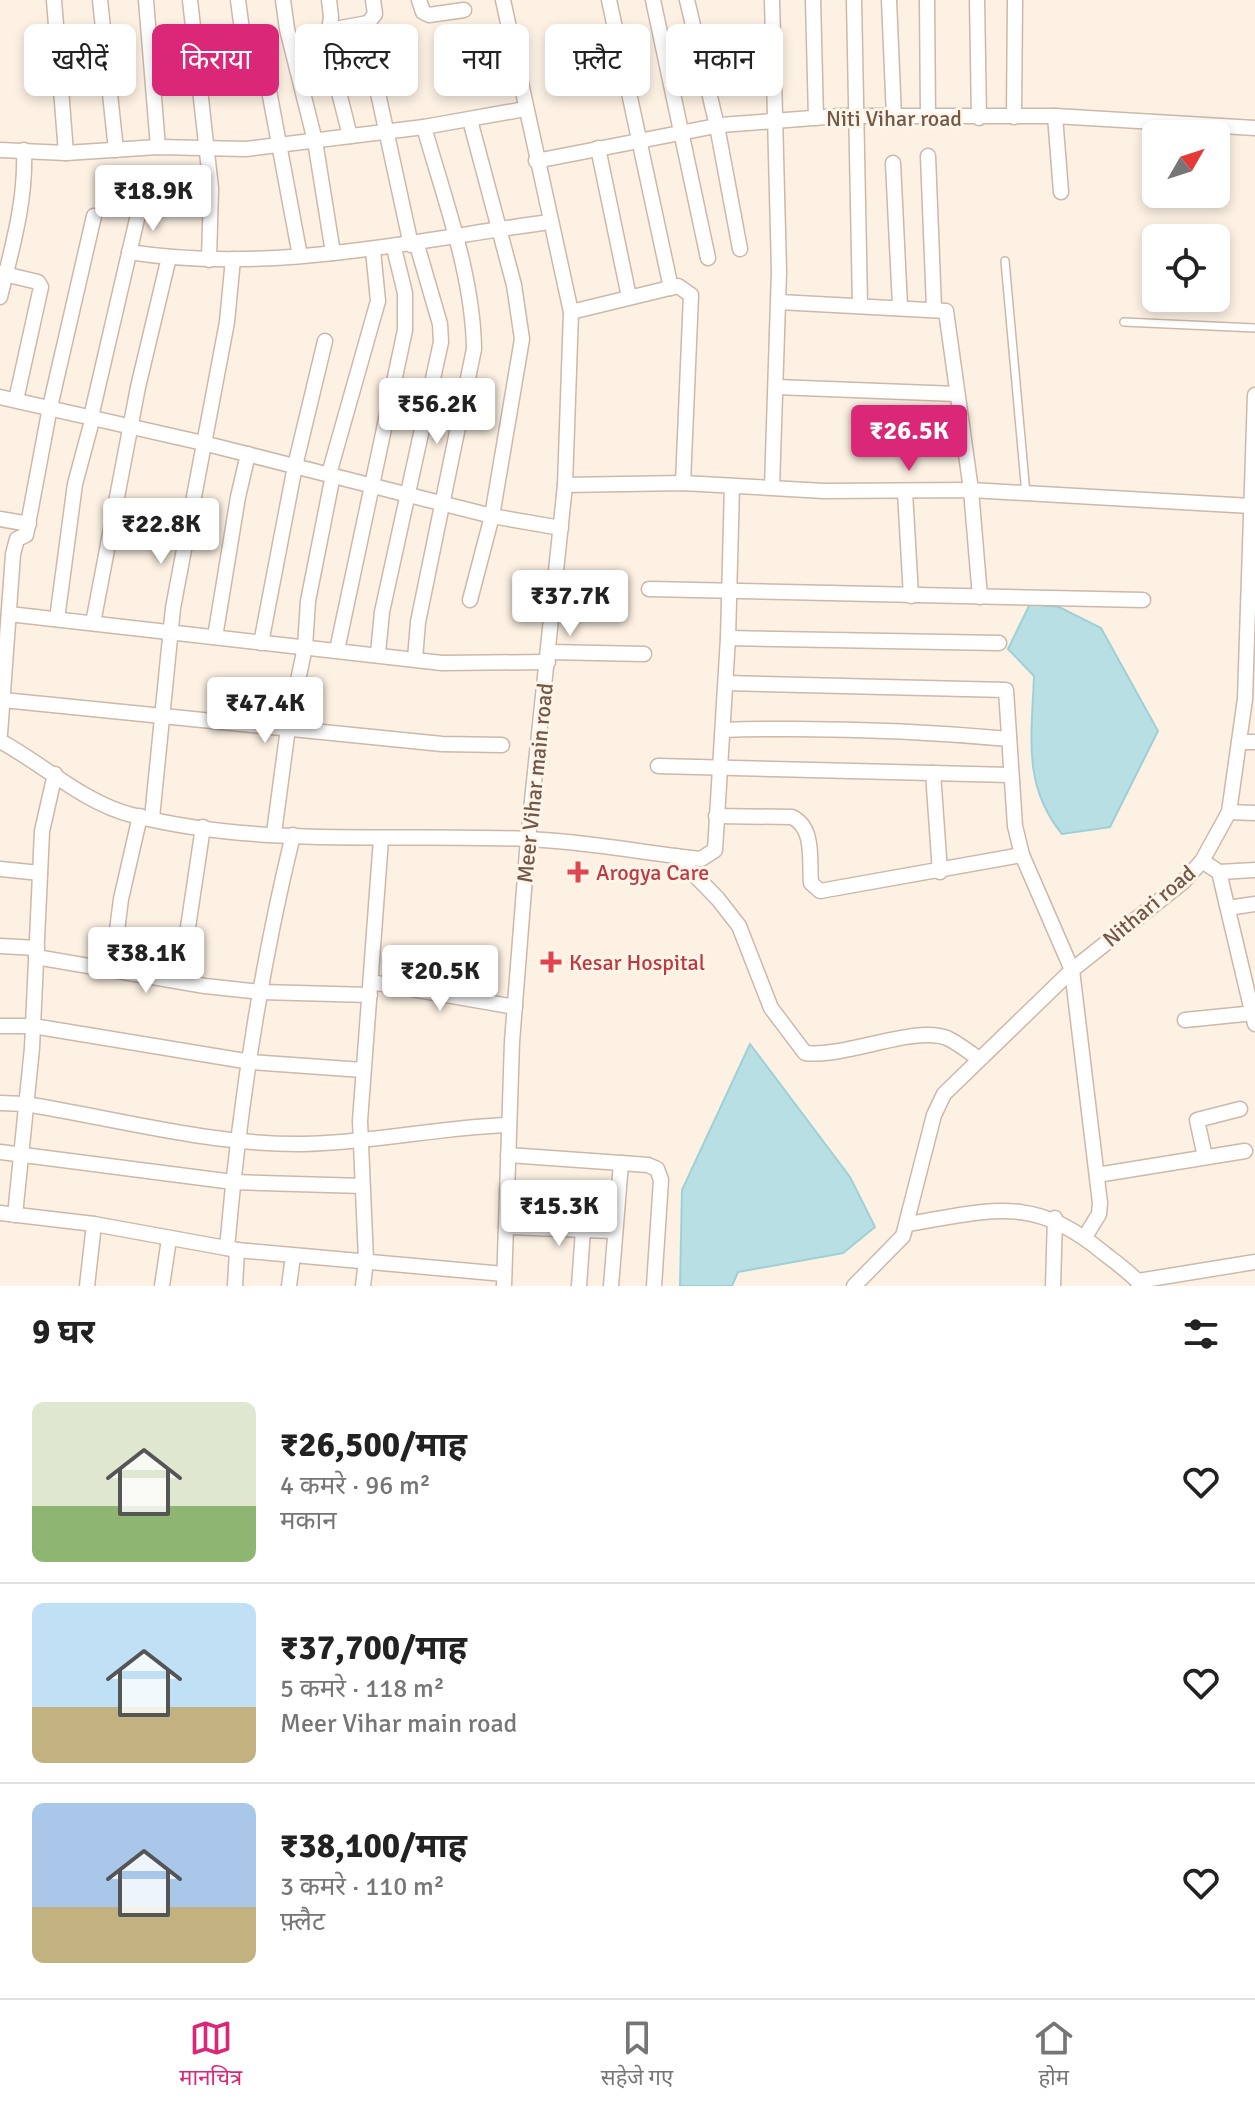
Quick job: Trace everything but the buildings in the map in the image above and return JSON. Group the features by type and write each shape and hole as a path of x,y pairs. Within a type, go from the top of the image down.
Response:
{"street":[{"path":"54,0 66,153"},
{"path":"100,0 116,150"},
{"path":"146,0 158,147"},
{"path":"190,0 211,198 209,260"},
{"path":"238,0 242,30 261,48 300,256"},
{"path":"283,0 287,29 315,141 333,253"},
{"path":"329,0 329,24"},
{"path":"363,24 373,20 373,0"},
{"path":"419,0 423,12 429,15 464,10"},
{"name":"Meer Vihar main road","path":"503,0 571,312 565,485 528,839 515,1007 504,1280"},
{"path":"609,0 671,288"},
{"path":"653,0 708,258"},
{"path":"687,0 717,126 740,249"},
{"path":"772,0 779,302 772,487"},
{"path":"813,0 816,118"},
{"path":"854,0 860,305"},
{"path":"889,0 894,117"},
{"path":"927,0 928,117"},
{"path":"977,0 979,118"},
{"path":"1014,117 1015,0"},
{"path":"340,96 350,136"},
{"path":"378,96 414,245 440,324 441,342 407,494 378,653"},
{"path":"0,150 66,153 158,147 278,145 424,127 525,109"},
{"name":"Niti Vihar road","path":"536,161 717,126 857,116 1055,116 1255,128"},
{"path":"1055,116 1061,192"},
{"path":"470,120 516,297 522,339 492,516 470,600"},
{"path":"415,659 418,622 474,349 473,324 454,234 424,127"},
{"path":"598,148 629,297"},
{"path":"0,297 3,274 19,221 25,177 24,150"},
{"path":"928,156 934,308"},
{"path":"893,163 900,306"},
{"path":"57,619 75,484 140,206"},
{"path":"0,734 14,545 26,535 29,524 50,407 94,216"},
{"path":"129,252 209,260 300,256 394,248 454,234 549,222"},
{"path":"337,650 405,330 405,293 394,248"},
{"path":"274,833 288,728 305,647 308,601 331,474 378,301 373,250"},
{"path":"93,623 131,426 169,257"},
{"path":"112,970 121,899 146,817 162,715 170,633 227,322 233,259"},
{"path":"3,274 38,282 41,287 16,400"},
{"path":"571,312 671,288 686,288 693,302 683,483"},
{"path":"779,302 942,308 949,317 971,490 980,597"},
{"path":"261,643 295,466 325,341"},
{"path":"776,387 957,394"},
{"name":"Nithari road","path":"854,1286 890,1252 908,1224 934,1115 944,1094 1072,970 1183,882 1202,861 1229,812 1239,742 1250,699 1255,395"},
{"path":"0,397 203,443 492,516 561,528"},
{"path":"215,637 248,454"},
{"path":"565,485 683,483 905,492 971,490 1253,512"},
{"path":"0,741 91,797 146,817 203,827 381,839 528,839 701,859 715,850 726,683 732,486"},
{"path":"905,492 911,596"},
{"path":"0,519 29,524"},
{"path":"649,589 1143,600"},
{"path":"9,614 378,653 442,663 644,654"},
{"path":"728,638 999,643"},
{"path":"726,683 1006,690 1009,696 1010,775 1015,826 1022,855 1072,970 1099,1214 1085,1237"},
{"path":"3,700 442,744 502,745"},
{"path":"723,730 849,728 1009,739"},
{"path":"1239,742 1255,742"},
{"path":"658,766 1010,775"},
{"path":"933,773 940,872"},
{"path":"55,774 42,831 33,1026 21,1153 8,1214 94,1224 232,1249 366,1260 504,1280"},
{"path":"1229,812 1255,813"},
{"path":"716,816 792,817 803,822 808,831 811,883 820,891 1022,855"},
{"path":"180,981 203,827"},
{"path":"235,1286 233,1182 238,1141 271,925 293,835"},
{"path":"363,1286 366,1260 361,1139 363,1070 381,839"},
{"path":"676,856 718,899 739,926 771,1008 805,1053 823,1055 922,1036 946,1037 979,1059"},
{"path":"1202,861 1219,872 1255,870"},
{"path":"0,869 40,873"},
{"path":"1185,1020 1254,1017 1219,872"},
{"path":"1228,908 1255,904"},
{"path":"0,946 112,970 261,992 371,988 515,1007"},
{"path":"0,1026 33,1026 251,1062 363,1070"},
{"path":"0,1103 26,1104 238,1141 304,1144 450,1127 509,1125"},
{"path":"1205,1157 1197,1120 1240,1109"},
{"path":"1097,1175 1245,1151"},
{"path":"0,1152 233,1182 362,1186"},
{"path":"508,1155 648,1165 657,1169 661,1180 654,1286"},
{"path":"611,1286 613,1231 621,1163"},
{"path":"908,1224 990,1211 1055,1218 1085,1237 1140,1284 1255,1262"},
{"path":"1053,1286 1055,1218"},
{"path":"87,1286 94,1224"},
{"path":"506,1227 613,1231"},
{"path":"579,1286 583,1230"},
{"path":"162,1286 169,1239"},
{"path":"289,1286 293,1256"}],"lane":[{"path":"1005,261 1026,495"},
{"path":"1124,322 1255,328"}],"water":[{"path":"1030,604 1059,607 1101,628 1158,731 1110,827 1062,834 1040,797 1031,739 1034,676 1008,649"},
{"path":"750,1044 850,1177 875,1227 843,1253 738,1272 732,1286 680,1286 682,1190"}],"place":[{"name":"Arogya Care","path":"578,872"},
{"name":"Kesar Hospital","path":"551,962"}]}
